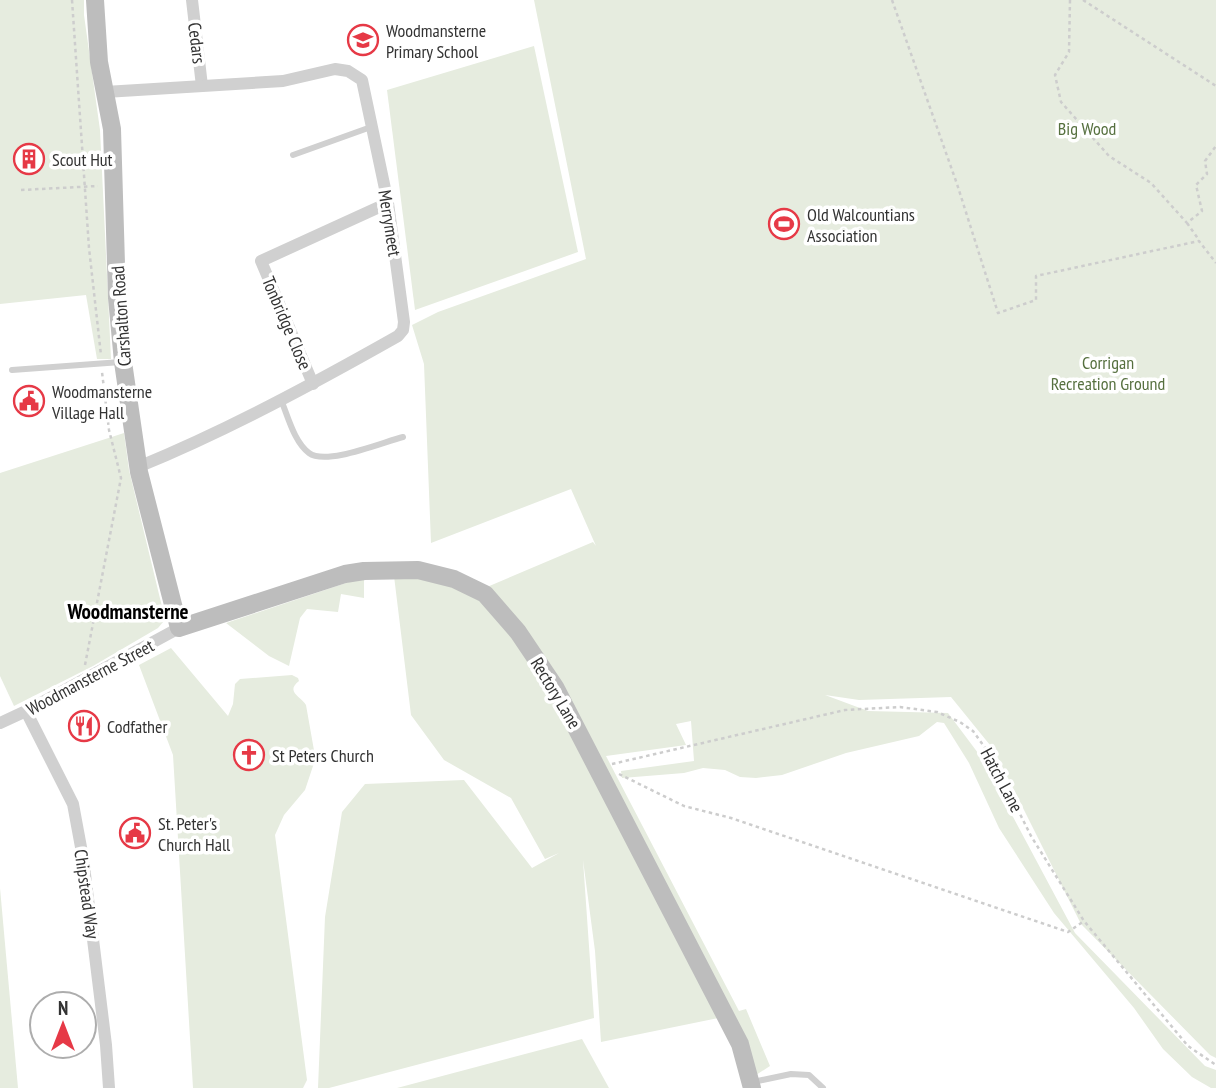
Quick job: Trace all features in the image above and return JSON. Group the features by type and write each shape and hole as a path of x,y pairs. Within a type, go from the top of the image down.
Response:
{"main road":[{"name":"Carshalton Road","path":"95,0 99,62 112,129 117,298 123,362 138,467 179,628"},
{"name":"Rectory Lane","path":"179,628 252,603 363,571 418,570 454,579 485,594 518,632 555,687 740,1044 752,1085"}],"street":[{"name":"Cedars","path":"192,0 202,86"},
{"name":"Merrymeet","path":"105,92 283,81 335,69 348,71 362,80 388,203 404,322 403,330 398,336 313,384 190,446 138,467"},
{"name":"Tonbridge Close","path":"313,384 256,258 388,203"},
{"name":"Woodmansterne Street","path":"0,723 26,712 179,628"},
{"name":"Chipstead Way","path":"26,712 73,804 83,858 105,1031 109,1088"}],"lane":[{"path":"293,155 373,126"},
{"path":"12,370 123,362"},
{"path":"281,400 301,444 309,454 318,457 329,458 403,437"},
{"path":"752,1085 791,1074 809,1074 823,1088"}],"path":[{"path":"72,0 85,187 102,364 109,430 121,478 82,681"},
{"path":"892,0 957,184 998,313 1036,300 1036,276 1199,241"},
{"path":"1070,0 1069,52 1055,75 1061,102 1109,156 1150,183 1187,223 1216,263"},
{"path":"1083,0 1216,86"},
{"path":"69,73 76,72"},
{"path":"1187,223 1202,211 1196,185 1207,174 1205,161 1216,146"},
{"path":"21,190 115,185"},
{"name":"Hatch Lane","path":"1084,920 1069,932 731,818 684,806 622,778 609,764 845,710 900,707 937,712 960,722 973,731 991,756 1031,836 1084,920 1188,1046 1216,1065"}],"green space":[{"path":"0,0 84,0 100,130 111,359 97,359 86,295 0,304"},
{"path":"534,0 1216,0 1216,1058 1081,924 994,750 951,697 859,700 825,695 868,711 948,713 981,757 1075,933 1205,1066 1216,1070 1216,1088 1192,1077 1163,1049 1134,1008 1054,913 999,828 969,763 944,723 937,722 919,736 846,753 782,775 740,777 725,770 703,768 684,773 622,778 621,771 694,761 691,721 676,724 686,745 606,756 739,1011 746,1009 770,1066 756,1075 733,1015 601,1042 595,951 583,860 594,1018 329,1088 318,1088 325,917 342,812 365,784 464,780 532,868 559,853 545,859 511,798 444,760 411,715 394,576 487,587 593,542 596,546 571,489 431,543 424,364 412,325 438,312 586,259"},
{"path":"534,46 578,252 415,310 387,90"},
{"path":"124,433 129,470 164,615 163,622 158,628 93,666 14,706 0,676 0,473"},
{"path":"364,577 364,598 341,594 338,612 307,609 300,618 289,666 269,656 226,623"},
{"path":"171,648 228,716 233,704 235,684 240,679 292,675 299,681 293,688 306,705 315,756 305,790 284,815 275,835 307,1080 303,1088 193,1088 173,755 139,665"},
{"path":"0,888 18,1088 0,1088"},
{"path":"582,1039 609,1088 397,1088"}],"place":[{"name":"Woodmansterne Primary School","path":"363,40"},
{"name":"Scout Hut","path":"29,159"},
{"name":"Old Walcountians Association","path":"784,224"},
{"name":"Woodmansterne Village Hall","path":"29,401"},
{"name":"Codfather","path":"84,726"},
{"name":"St Peters Church","path":"249,755"},
{"name":"St. Peter's Church Hall","path":"135,833"}],"district":[{"name":"Woodmansterne","path":"128,611"}],"park label":[{"name":"Big Wood","path":"1087,128"},
{"name":"Corrigan Recreation Ground","path":"1108,372"}]}
